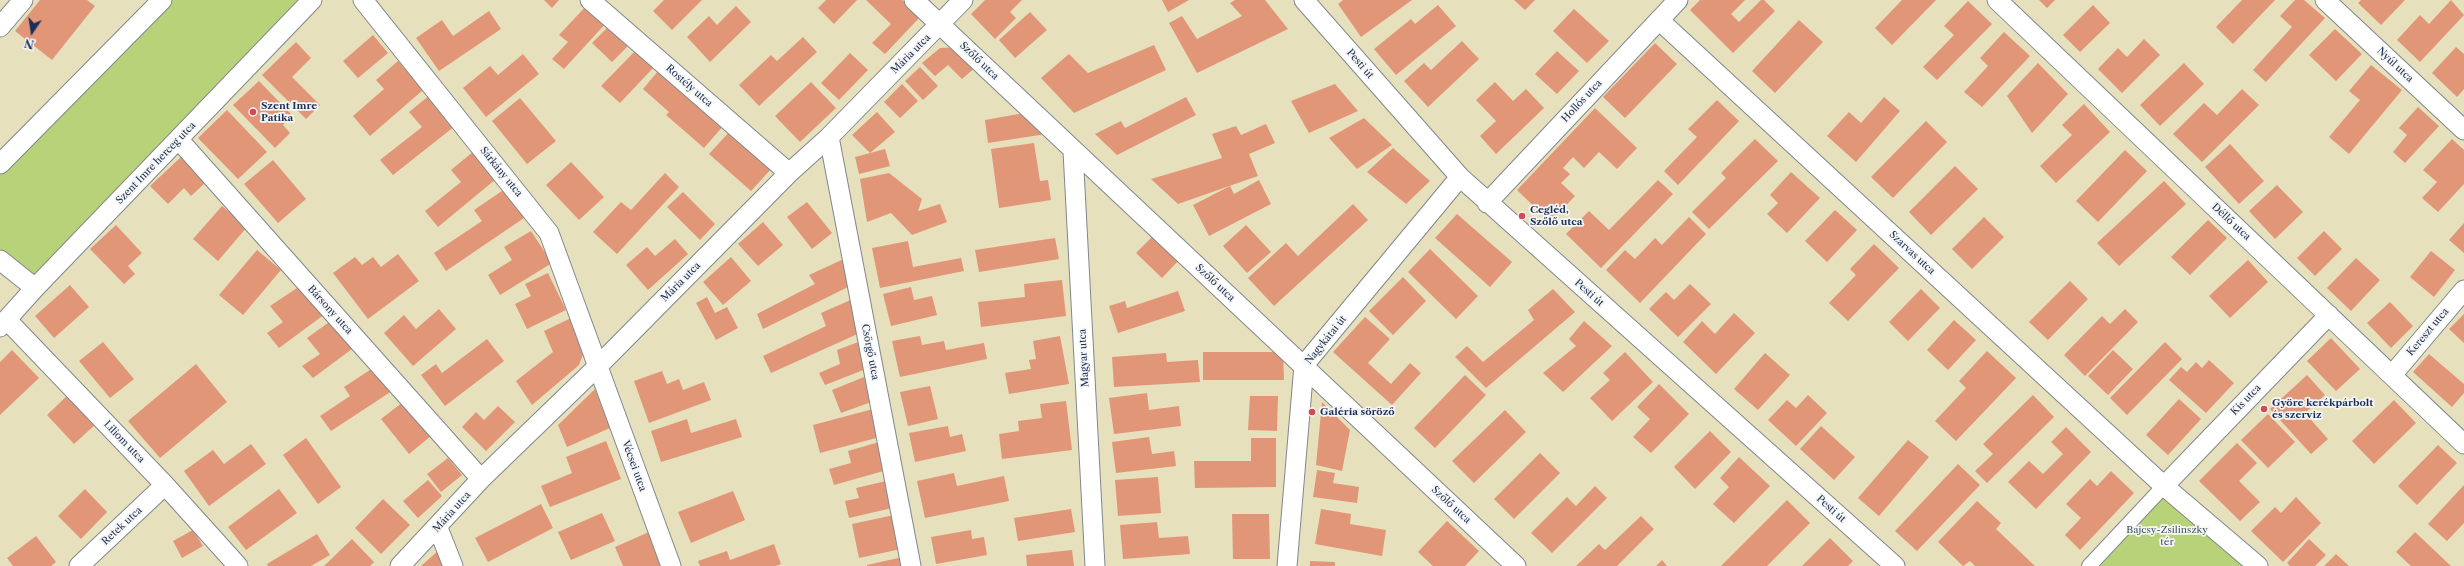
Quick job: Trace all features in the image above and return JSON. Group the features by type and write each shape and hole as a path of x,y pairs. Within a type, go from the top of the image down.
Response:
{"street":[{"path":"0,27 24,0"},
{"path":"0,164 162,0"},
{"name":"Szent Imre herceg utca","path":"4,324 35,288 312,0"},
{"name":"Sárkány utca","path":"363,0 549,233 598,366"},
{"name":"Rostély utca","path":"590,0 789,173"},
{"name":"Szőlő utca","path":"914,0 1073,151 1304,365 1516,566"},
{"name":"Mária utca","path":"400,566 438,528 481,479 598,366 789,173 829,137 963,0"},
{"name":"Pesti út","path":"1304,0 1460,177 1487,203 1895,566"},
{"name":"Hollós utca","path":"1487,203 1678,0"},
{"name":"Déllő utca","path":"1996,0 2464,444"},
{"name":"Nyúl utca","path":"2325,0 2464,130"},
{"name":"Szarvas utca","path":"1659,20 2164,486"},
{"name":"Csörgő utca","path":"829,137 911,566"},
{"name":"Bársony utca","path":"179,140 481,479"},
{"name":"Magyar utca","path":"1073,151 1095,566"},
{"name":"Nagykátai út","path":"1287,566 1304,365 1460,177"},
{"path":"0,260 35,288"},
{"name":"Kereszt utca","path":"2392,375 2464,290"},
{"name":"Kis utca","path":"2164,486 2329,315"},
{"name":"Liliom utca","path":"4,324 165,485 238,566"},
{"name":"Vécsei utca","path":"598,366 671,566"},
{"name":"Retek utca","path":"79,566 165,485"},
{"path":"2089,566 2164,486 2258,566"},
{"path":"438,528 453,566"}],"green space":[{"path":"162,0 312,0 35,288 0,260 0,164"},
{"name":"Bajcsy-Zsilinszky tér","path":"2163,495 2250,566 2100,566"}],"building":[{"path":"40,0 87,0 95,6 52,60 15,31"},
{"path":"544,0 559,0 552,8"},
{"path":"664,0 702,0 672,30 653,11"},
{"path":"826,0 857,0 834,24 818,8"},
{"path":"866,0 902,0 920,17 885,54 872,43 891,24"},
{"path":"985,0 1022,0 1010,12 1016,18 995,39 971,14"},
{"path":"1162,0 1189,0 1168,12"},
{"path":"1235,0 1265,0 1288,29 1197,73 1169,23 1182,16 1197,39 1242,16 1230,3"},
{"path":"1343,0 1412,0 1361,37 1338,4"},
{"path":"1514,0 1535,0 1525,10"},
{"path":"1700,0 1745,0 1731,14 1739,22 1761,0 1764,0 1775,11 1733,53 1690,10"},
{"path":"1902,0 1936,0 1892,45 1875,28"},
{"path":"2039,0 2055,0 2047,8"},
{"path":"2242,0 2275,0 2233,44 2216,27"},
{"path":"2295,0 2304,0 2325,18 2266,82 2253,70 2292,27 2280,16"},
{"path":"2361,0 2405,0 2381,25 2358,3"},
{"path":"2451,0 2464,15 2420,62 2397,40 2420,15 2429,24"},
{"path":"1968,1 1992,24 1937,80 1923,67 1954,35 1944,26"},
{"path":"588,4 607,22 564,69 552,59 568,42 559,35"},
{"path":"1438,5 1456,26 1396,75 1374,49 1411,19 1415,24"},
{"path":"2093,5 2110,23 2080,52 2063,35"},
{"path":"736,6 751,22 710,62 687,37 709,16 717,25"},
{"path":"1574,9 1609,41 1587,63 1553,31"},
{"path":"489,11 501,29 439,71 416,38 442,20 453,36"},
{"path":"1030,12 1047,30 1015,58 999,40"},
{"path":"1799,20 1823,42 1775,93 1752,71"},
{"path":"611,24 631,43 612,62 592,43"},
{"path":"2335,29 2362,54 2336,81 2309,55"},
{"path":"2004,32 2030,56 1982,107 1964,92 1988,66 1980,58"},
{"path":"373,35 388,53 358,78 343,61"},
{"path":"803,37 817,52 759,106 739,85 771,55 777,61"},
{"path":"2144,39 2160,55 2122,93 2098,69 2118,48 2127,57"},
{"path":"1462,41 1479,59 1428,107 1404,81 1424,63 1431,70"},
{"path":"296,42 311,58 292,77 320,105 306,119 262,75"},
{"path":"1655,43 1677,64 1625,118 1603,97"},
{"path":"1154,45 1166,70 1074,113 1041,78 1069,54 1088,73"},
{"path":"959,47 977,66 962,79 948,65 935,76 922,63 940,48"},
{"path":"2456,47 2464,54 2464,89 2457,97 2432,73"},
{"path":"637,49 655,66 620,103 601,86"},
{"path":"1557,51 1579,71 1557,94 1535,74"},
{"path":"850,53 868,70 839,100 821,83"},
{"path":"523,54 539,74 486,117 463,88 490,66 498,75"},
{"path":"398,61 423,90 370,136 353,116 384,89 376,80"},
{"path":"2038,63 2068,94 2032,133 2007,96"},
{"path":"2184,63 2204,84 2160,126 2140,105"},
{"path":"2371,65 2402,90 2349,154 2329,137 2360,100 2349,91"},
{"path":"920,67 938,86 923,100 905,81"},
{"path":"659,70 724,125 704,148 666,115 669,112 643,89"},
{"path":"259,81 292,115 283,125 290,133 275,148 233,105"},
{"path":"811,82 836,108 800,142 775,116"},
{"path":"1495,82 1513,101 1526,89 1544,108 1496,154 1480,136 1496,121 1476,100"},
{"path":"902,84 918,101 900,118 884,102"},
{"path":"1335,84 1358,111 1309,133 1291,101"},
{"path":"2242,89 2259,105 2202,162 2173,134 2204,103 2217,115"},
{"path":"430,95 455,126 393,175 380,160 422,127 409,112"},
{"path":"1186,97 1196,115 1117,155 1095,134 1121,121 1125,128"},
{"path":"1884,97 1900,111 1856,162 1827,136 1849,112 1861,123"},
{"path":"520,98 556,141 527,164 492,121"},
{"path":"1717,100 1739,121 1678,185 1664,171 1697,137 1688,129"},
{"path":"2084,104 2110,132 2056,183 2040,166 2072,135 2062,125"},
{"path":"2418,107 2439,126 2405,163 2393,152 2407,135 2399,128"},
{"path":"1595,108 1637,148 1617,169 1599,152 1584,168 1573,157 1563,168 1570,174 1561,183 1575,196 1550,222 1517,190"},
{"path":"227,110 267,152 238,179 198,138"},
{"path":"877,112 895,132 870,153 852,135"},
{"path":"1024,113 1046,134 988,143 985,120"},
{"path":"1364,118 1392,145 1357,169 1329,138"},
{"path":"1926,121 1947,142 1893,198 1871,177"},
{"path":"1266,124 1275,143 1249,154 1258,176 1178,204 1151,179 1222,158 1212,134 1236,126 1241,135"},
{"path":"731,130 773,167 751,191 709,154"},
{"path":"1755,139 1778,161 1709,229 1692,212 1726,178 1721,173"},
{"path":"2452,139 2464,150 2464,184 2438,212 2422,198 2437,182 2423,170"},
{"path":"1034,143 1040,181 1048,180 1051,200 999,208 991,149"},
{"path":"2230,144 2264,181 2239,204 2205,167"},
{"path":"1393,148 1430,181 1406,204 1367,172"},
{"path":"885,149 890,166 859,174 855,157"},
{"path":"2125,150 2147,171 2098,222 2076,201"},
{"path":"474,151 496,179 438,227 425,211 461,182 451,170"},
{"path":"181,157 206,182 191,196 184,188 168,204 150,186"},
{"path":"273,160 306,199 278,223 244,184"},
{"path":"571,162 604,197 579,220 546,185"},
{"path":"1955,166 1978,189 1931,235 1909,212"},
{"path":"1791,172 1820,198 1787,233 1767,214 1778,203 1770,195"},
{"path":"665,173 679,187 617,254 593,232 621,202 631,210"},
{"path":"889,173 922,199 918,211 940,204 947,222 912,235 891,213 867,222 860,179"},
{"path":"1259,180 1271,204 1209,236 1193,205 1230,186 1234,194"},
{"path":"1658,180 1673,194 1601,268 1566,234 1589,211 1609,230"},
{"path":"2164,181 2186,204 2119,266 2097,243"},
{"path":"2277,185 2303,212 2275,239 2249,211"},
{"path":"505,189 524,218 446,271 434,253 482,221 474,210"},
{"path":"683,192 715,224 700,240 667,207"},
{"path":"807,202 832,233 812,249 787,217"},
{"path":"1353,204 1368,220 1274,306 1248,278 1286,243 1298,256"},
{"path":"222,206 247,227 218,261 193,239"},
{"path":"1835,210 1857,230 1827,262 1805,241"},
{"path":"1457,214 1512,262 1490,287 1435,238"},
{"path":"1689,217 1706,234 1640,303 1606,270 1625,250 1635,259 1655,238 1662,245"},
{"path":"1984,217 2004,237 1972,269 1952,249"},
{"path":"2208,220 2227,238 2190,275 2171,257"},
{"path":"763,222 783,245 758,266 738,244"},
{"path":"2464,223 2464,253 2449,240"},
{"path":"116,225 142,253 128,266 135,274 124,284 90,249"},
{"path":"1246,225 1271,252 1247,273 1223,246"},
{"path":"531,231 552,263 500,295 488,275 512,260 504,247"},
{"path":"2324,231 2342,249 2315,276 2297,258"},
{"path":"1155,234 1181,258 1162,278 1136,253"},
{"path":"1055,238 1059,259 979,272 975,250"},
{"path":"675,239 688,254 648,290 626,265 647,247 655,256"},
{"path":"908,241 913,267 961,258 964,271 880,288 872,248"},
{"path":"1874,244 1899,268 1848,321 1829,303 1856,275 1850,269"},
{"path":"1430,249 1478,296 1456,319 1408,272"},
{"path":"257,250 281,270 243,315 219,295"},
{"path":"2431,251 2455,270 2434,297 2410,277"},
{"path":"398,254 419,281 368,319 333,273 355,257 362,265 373,257 381,267"},
{"path":"731,257 751,281 723,305 703,282"},
{"path":"846,258 852,285 763,329 757,314 815,284 809,275"},
{"path":"2356,258 2380,280 2351,311 2327,288"},
{"path":"2248,260 2268,282 2230,318 2209,296"},
{"path":"548,273 566,310 527,329 515,304 531,296 525,284"},
{"path":"1403,277 1426,301 1393,335 1369,311"},
{"path":"1062,280 1066,316 981,327 978,302 1025,297 1024,284"},
{"path":"2070,281 2088,299 2048,340 2029,322"},
{"path":"1690,284 1711,304 1678,337 1649,309 1666,292 1674,300"},
{"path":"70,285 89,307 54,338 35,316"},
{"path":"300,286 325,314 279,348 267,333 283,322 270,306"},
{"path":"911,287 914,300 932,296 937,315 891,326 883,294"},
{"path":"1553,289 1575,312 1486,388 1455,357 1467,346 1483,362 1534,320 1528,310"},
{"path":"1921,289 1940,308 1908,341 1889,322"},
{"path":"1178,291 1185,311 1118,333 1109,306 1125,301 1127,308"},
{"path":"707,297 715,313 727,307 738,328 716,340 696,303"},
{"path":"855,298 862,332 771,373 763,356 826,326 821,313"},
{"path":"2390,302 2413,326 2391,348 2367,323"},
{"path":"439,309 456,329 413,366 384,333 404,315 416,329"},
{"path":"2125,309 2138,322 2085,376 2064,355 2102,316 2110,324"},
{"path":"1734,313 1755,333 1716,374 1683,342 1702,321 1715,334"},
{"path":"2464,314 2464,343 2449,329"},
{"path":"1365,317 1390,339 1368,363 1391,384 1410,363 1421,373 1392,405 1333,352"},
{"path":"571,318 585,349 579,365 532,405 516,381 553,352 544,331"},
{"path":"332,320 356,346 313,378 302,366 320,354 307,338"},
{"path":"1954,320 1976,340 1948,370 1927,350"},
{"path":"1584,321 1612,346 1563,392 1543,373 1576,346 1569,339"},
{"path":"920,336 922,345 944,341 946,350 984,343 987,359 900,377 892,341"},
{"path":"1060,336 1069,384 1009,394 1005,373 1031,369 1029,360 1036,359 1033,341"},
{"path":"2331,338 2360,369 2336,391 2307,361"},
{"path":"487,339 504,361 445,406 421,375 436,364 442,373"},
{"path":"861,341 866,369 825,385 819,373 840,364 837,350"},
{"path":"103,342 134,379 110,398 79,361"},
{"path":"2165,342 2182,359 2127,415 2110,398"},
{"path":"12,350 39,378 0,415 0,362"},
{"path":"2113,350 2133,369 2108,395 2088,376"},
{"path":"1987,351 2016,378 1956,441 1935,421 1966,388 1959,381"},
{"path":"1203,352 1283,352 1284,380 1203,380"},
{"path":"1625,352 1653,382 1612,421 1590,398 1610,380 1603,373"},
{"path":"1166,353 1167,362 1198,360 1200,382 1114,387 1112,357"},
{"path":"1765,353 1790,375 1758,410 1734,389"},
{"path":"2429,354 2464,384 2464,393 2452,407 2413,372"},
{"path":"2209,360 2234,383 2206,413 2169,380 2181,367 2187,372 2196,362 2202,368"},
{"path":"196,364 227,402 160,458 128,421"},
{"path":"376,366 392,391 331,431 320,416 350,396 344,387"},
{"path":"662,371 667,384 679,379 683,390 704,382 711,400 649,423 634,381"},
{"path":"1465,375 1486,395 1435,448 1414,428"},
{"path":"2307,375 2325,395 2305,413 2328,439 2311,454 2270,409"},
{"path":"864,377 874,401 841,413 832,390"},
{"path":"1659,384 1689,414 1651,453 1633,437 1650,419 1637,407"},
{"path":"930,386 938,419 908,426 900,392"},
{"path":"595,389 610,428 567,447 558,425"},
{"path":"70,393 98,422 74,444 47,415"},
{"path":"1147,393 1149,410 1179,406 1181,426 1114,434 1109,398"},
{"path":"1808,395 1827,413 1796,446 1768,420 1787,400 1796,408"},
{"path":"2033,395 2054,417 1987,483 1975,471 1993,454 1983,444"},
{"path":"1250,396 1278,396 1277,431 1248,430"},
{"path":"2179,399 2201,419 2168,455 2146,435"},
{"path":"2394,400 2416,423 2374,464 2352,441"},
{"path":"1066,401 1072,450 1002,459 999,434 1019,431 1018,421 1042,418 1040,404"},
{"path":"403,402 431,436 409,454 381,419"},
{"path":"1322,402 1350,430 1342,471 1316,465"},
{"path":"498,406 515,422 486,451 462,427 476,412 484,420"},
{"path":"873,409 880,437 820,453 813,425"},
{"path":"1505,410 1526,432 1474,483 1452,461"},
{"path":"2268,414 2295,442 2268,468 2241,440"},
{"path":"687,419 691,433 736,419 742,437 661,462 651,431"},
{"path":"948,426 950,437 962,434 966,451 915,462 909,433"},
{"path":"1821,426 1855,457 1834,480 1800,449"},
{"path":"2066,427 2091,452 2036,509 2008,482 2029,461 2043,474 2063,454 2051,442"},
{"path":"1710,431 1731,452 1695,489 1674,467"},
{"path":"1149,437 1152,454 1174,451 1176,466 1116,473 1112,442"},
{"path":"306,438 341,487 318,504 283,455"},
{"path":"1251,438 1276,438 1276,487 1195,488 1194,461 1251,461"},
{"path":"1908,440 1929,457 1879,516 1858,498"},
{"path":"606,441 621,479 550,507 541,486 572,473 566,457"},
{"path":"879,442 887,470 834,485 829,469 851,463 848,451"},
{"path":"2237,443 2257,463 2239,481 2260,502 2240,521 2199,481"},
{"path":"251,444 266,464 209,506 184,471 213,450 224,464"},
{"path":"2438,445 2457,463 2417,505 2398,486"},
{"path":"1540,453 1560,473 1514,519 1494,499"},
{"path":"1739,457 1770,486 1734,523 1713,504 1729,487 1720,478"},
{"path":"448,458 462,475 441,492 427,474"},
{"path":"1958,464 1980,485 1917,551 1895,531"},
{"path":"1317,470 1335,473 1333,483 1359,487 1357,503 1313,497"},
{"path":"2111,471 2134,493 2080,550 2065,535 2081,518 2066,504 2090,479 2097,486"},
{"path":"954,473 957,486 1004,476 1009,501 925,518 917,481"},
{"path":"1158,477 1161,513 1118,516 1115,480"},
{"path":"428,480 442,496 418,518 403,501"},
{"path":"886,481 892,508 849,518 845,501 859,498 856,488"},
{"path":"2464,485 2464,523 2447,541 2428,524"},
{"path":"1595,486 1607,498 1552,553 1531,533 1567,497 1576,506"},
{"path":"85,489 107,512 81,539 58,516"},
{"path":"279,489 297,513 246,550 228,527"},
{"path":"733,491 745,520 691,543 678,512"},
{"path":"2296,497 2321,523 2283,562 2251,531 2275,507 2281,513"},
{"path":"383,499 410,525 381,554 355,528"},
{"path":"1787,500 1810,523 1767,566 1721,566"},
{"path":"1977,501 2001,523 1996,529 2035,566 1975,566 1970,561 1963,566 1938,542"},
{"path":"541,504 553,528 488,562 475,538"},
{"path":"1071,509 1075,532 1018,541 1014,518"},
{"path":"1321,509 1351,514 1350,524 1386,530 1382,556 1315,544"},
{"path":"602,513 615,541 571,560 558,532"},
{"path":"1232,514 1269,514 1270,559 1233,559"},
{"path":"894,515 901,549 859,558 852,524"},
{"path":"1641,516 1654,529 1617,566 1576,566 1599,544 1605,550"},
{"path":"1447,521 1479,551 1465,566 1433,566 1418,552"},
{"path":"1157,522 1159,538 1188,536 1190,554 1123,559 1120,525"},
{"path":"193,530 203,546 182,558 173,541"},
{"path":"971,530 972,539 984,537 987,555 936,564 931,537"},
{"path":"649,532 662,566 623,566 615,547"},
{"path":"2415,532 2451,566 2411,566 2396,552"},
{"path":"317,534 330,555 311,566 268,566 267,564"},
{"path":"36,536 56,562 51,566 13,566 7,558"},
{"path":"1830,538 1853,561 1848,566 1802,566"},
{"path":"352,539 374,562 370,566 324,566"},
{"path":"2309,539 2326,555 2315,566 2290,566 2287,563"},
{"path":"774,544 781,564 776,566 700,566 698,561 727,551 730,560"},
{"path":"439,550 445,566 421,566"},
{"path":"1072,550 1074,566 1027,566 1026,555"},
{"path":"2336,554 2349,566 2324,566"},
{"path":"903,557 905,566 867,566 867,565"},
{"path":"1662,560 1667,566 1656,566"},
{"path":"1310,561 1335,562 1335,566 1310,566"}],"place":[{"name":"Szent Imre Patika","path":"253,112"},
{"name":"Cegléd, Szőlő utca","path":"1522,216"},
{"name":"Györe kerékpárbolt és szerviz","path":"2264,409"},
{"name":"Galéria söröző","path":"1312,412"}]}
